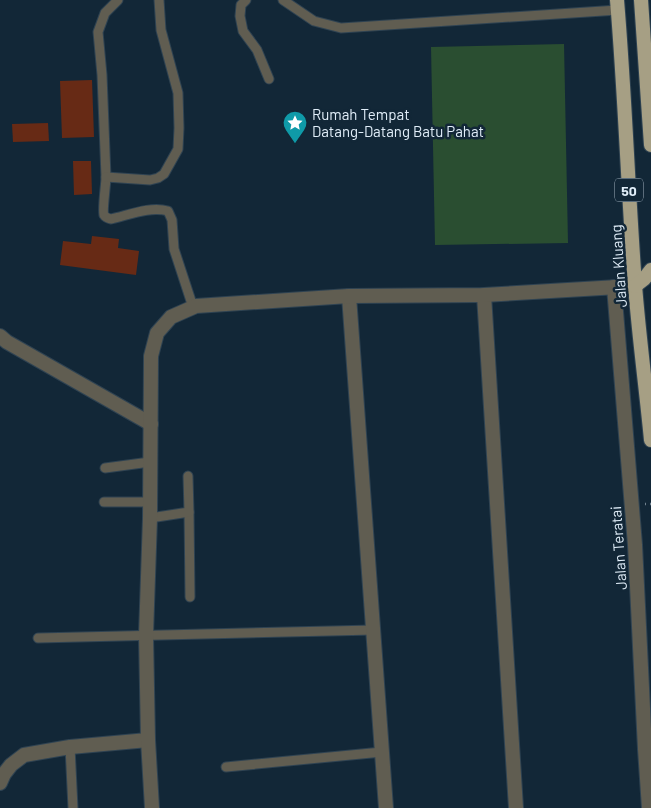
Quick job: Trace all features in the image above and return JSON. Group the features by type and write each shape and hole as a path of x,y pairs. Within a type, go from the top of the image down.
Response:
{"highway":[{"path":"641,0 651,145"},
{"name":"Jalan Kluang","path":"618,5 625,94 635,286 651,440"},
{"path":"635,286 651,270"}],"street":[{"path":"152,808 148,740 146,635 150,518 151,356 157,333 171,317 194,307 349,296 484,295 635,286"},
{"name":"Jalan Teratai","path":"614,287 635,545 648,749 649,808"},
{"path":"484,295 516,808"},
{"path":"349,296 386,808"},
{"path":"0,336 7,342 151,424"},
{"path":"1,776 24,755 70,747 148,740"}],"lane":[{"path":"118,0 105,13 98,32 102,75 106,177 103,214 106,218 111,219 152,209 168,211 172,220 174,249 194,307"},
{"path":"106,177 150,180 158,178 164,174 178,149 178,93 161,30 159,0"},
{"path":"246,0 242,5 240,16 243,31 257,50 269,79"},
{"path":"283,0 314,21 341,28 618,5"},
{"path":"105,468 150,462"},
{"path":"188,476 190,597"},
{"path":"104,502 149,502"},
{"path":"150,518 189,512"},
{"path":"38,638 374,630"},
{"path":"70,747 74,808"},
{"path":"226,767 382,752"}],"green space":[{"path":"564,44 568,243 435,245 431,47"}],"building":[{"path":"92,80 94,137 62,138 60,81"},
{"path":"48,123 49,141 13,142 12,124"},
{"path":"73,161 91,161 92,194 74,195"},
{"path":"92,236 119,239 118,248 139,251 136,275 60,265 63,241 91,244"}],"place":[{"name":"Rumah Tempat Datang-Datang Batu Pahat","path":"295,144"}]}
